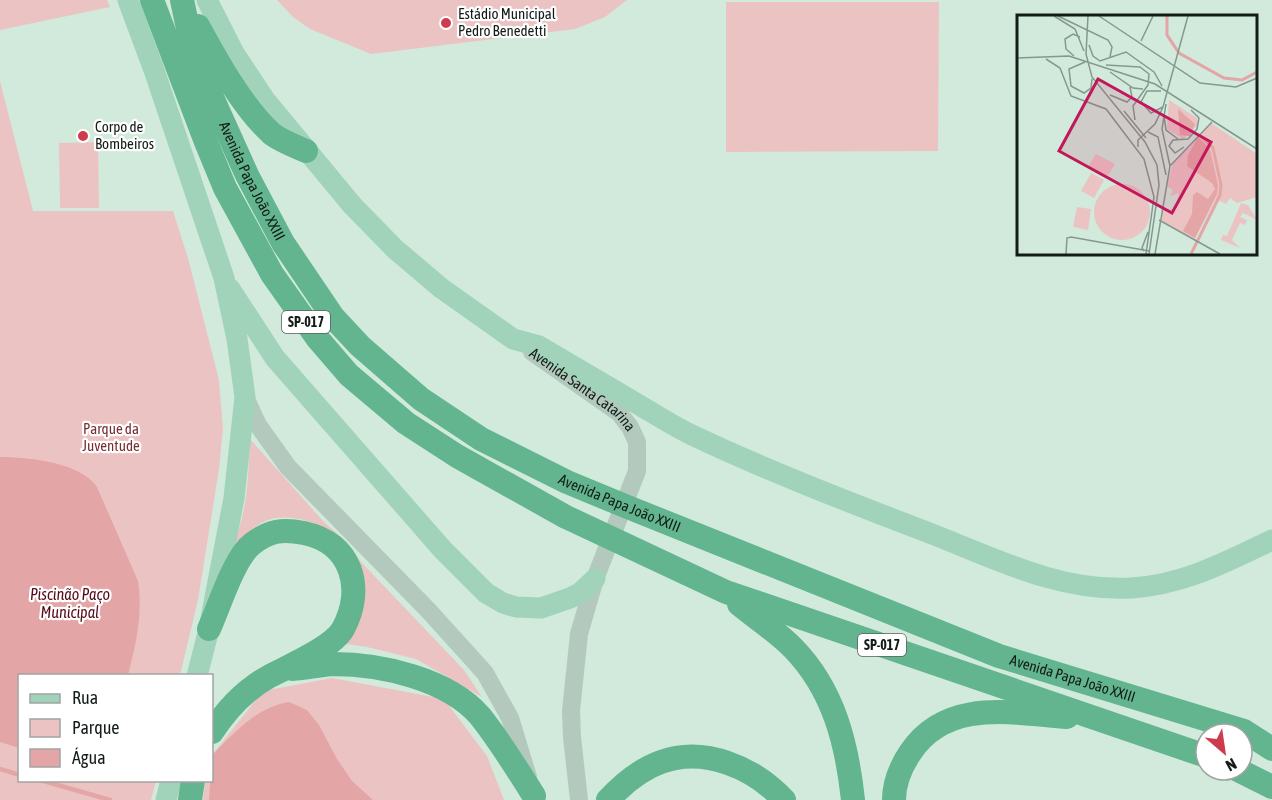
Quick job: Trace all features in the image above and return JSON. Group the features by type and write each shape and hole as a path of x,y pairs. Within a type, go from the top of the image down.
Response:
{"highway":[{"name":"Avenida Papa João XXIII","path":"152,0 206,142 236,207 272,274 318,339 349,375 406,423 457,456 566,518 726,592 1194,752"},
{"name":"Avenida Papa João XXIII","path":"183,0 190,38 206,84 247,176 283,243 333,317 360,346 421,399 481,439 567,482 999,656 1244,731 1272,749"},
{"path":"183,0 219,64 252,112 274,135 306,151"},
{"path":"209,629 238,561 251,545 266,535 286,530 312,535 334,546 346,560 354,590 342,631 330,643 270,676 237,700 221,717 213,730"},
{"path":"726,592 794,649 817,677 833,708 843,739 853,800"},
{"path":"284,670 333,664 375,668 433,683 450,691 478,715 535,798"},
{"path":"894,800 895,781 918,741 940,724 964,714 992,712 1100,719"},
{"path":"608,800 621,786 649,767 662,761 699,758 716,759 753,774 773,788 784,800"},
{"path":"1254,778 1272,788"}],"main road":[{"path":"128,0 224,278 237,339 245,397 234,498 198,674"},
{"path":"207,0 234,53 265,100 352,205 395,249 441,288 513,339 539,346 691,435 851,503 1026,571 1066,584 1095,588 1132,588 1188,579 1217,568 1272,540"},
{"path":"224,278 275,358 451,558 486,593 503,603 516,607 541,608 580,592 597,572"},
{"name":"Avenida Santa Catarina","path":"513,339 619,412 637,442 637,471 597,572 579,634 573,683 572,737 579,800"},
{"path":"245,397 258,425 288,467 428,610 485,673 510,718 535,798"},
{"path":"166,800 187,786"}],"green space":[{"path":"0,0 107,0 110,7 0,30"},
{"name":"Estádio Municipal Pedro Benedetti","path":"277,0 627,0 605,17 575,29 371,54 310,29 293,17"},
{"path":"726,2 939,2 938,151 726,152"},
{"name":"Parque da Juventude","path":"0,81 33,211 173,211 188,258 219,380 223,429 219,469 198,600 180,674 18,674 18,782 156,782 151,800 0,800"},
{"path":"98,142 99,208 60,208 59,143"},
{"path":"250,439 323,521 343,539 361,562 464,670 482,697 416,659 341,643 359,613 328,529 295,518 277,518 257,525 232,548 244,508"},
{"path":"332,678 444,699 487,756 504,800 203,800 205,782 213,782 213,754 263,691"}],"water":[{"name":"Piscinão Paço Municipal","path":"0,457 25,458 53,463 79,472 97,487 138,581 140,605 138,629 128,674 18,674 18,748 0,742"},
{"path":"289,702 307,710 319,725 352,781 373,800 209,800 210,782 213,782 213,754 246,722 277,705"}],"waterway":[{"path":"0,769 18,774"},
{"path":"47,782 110,800"}],"place":[{"name":"Estádio Municipal Pedro Benedetti","path":"446,23"},
{"name":"Corpo de Bombeiros","path":"83,136"}]}
